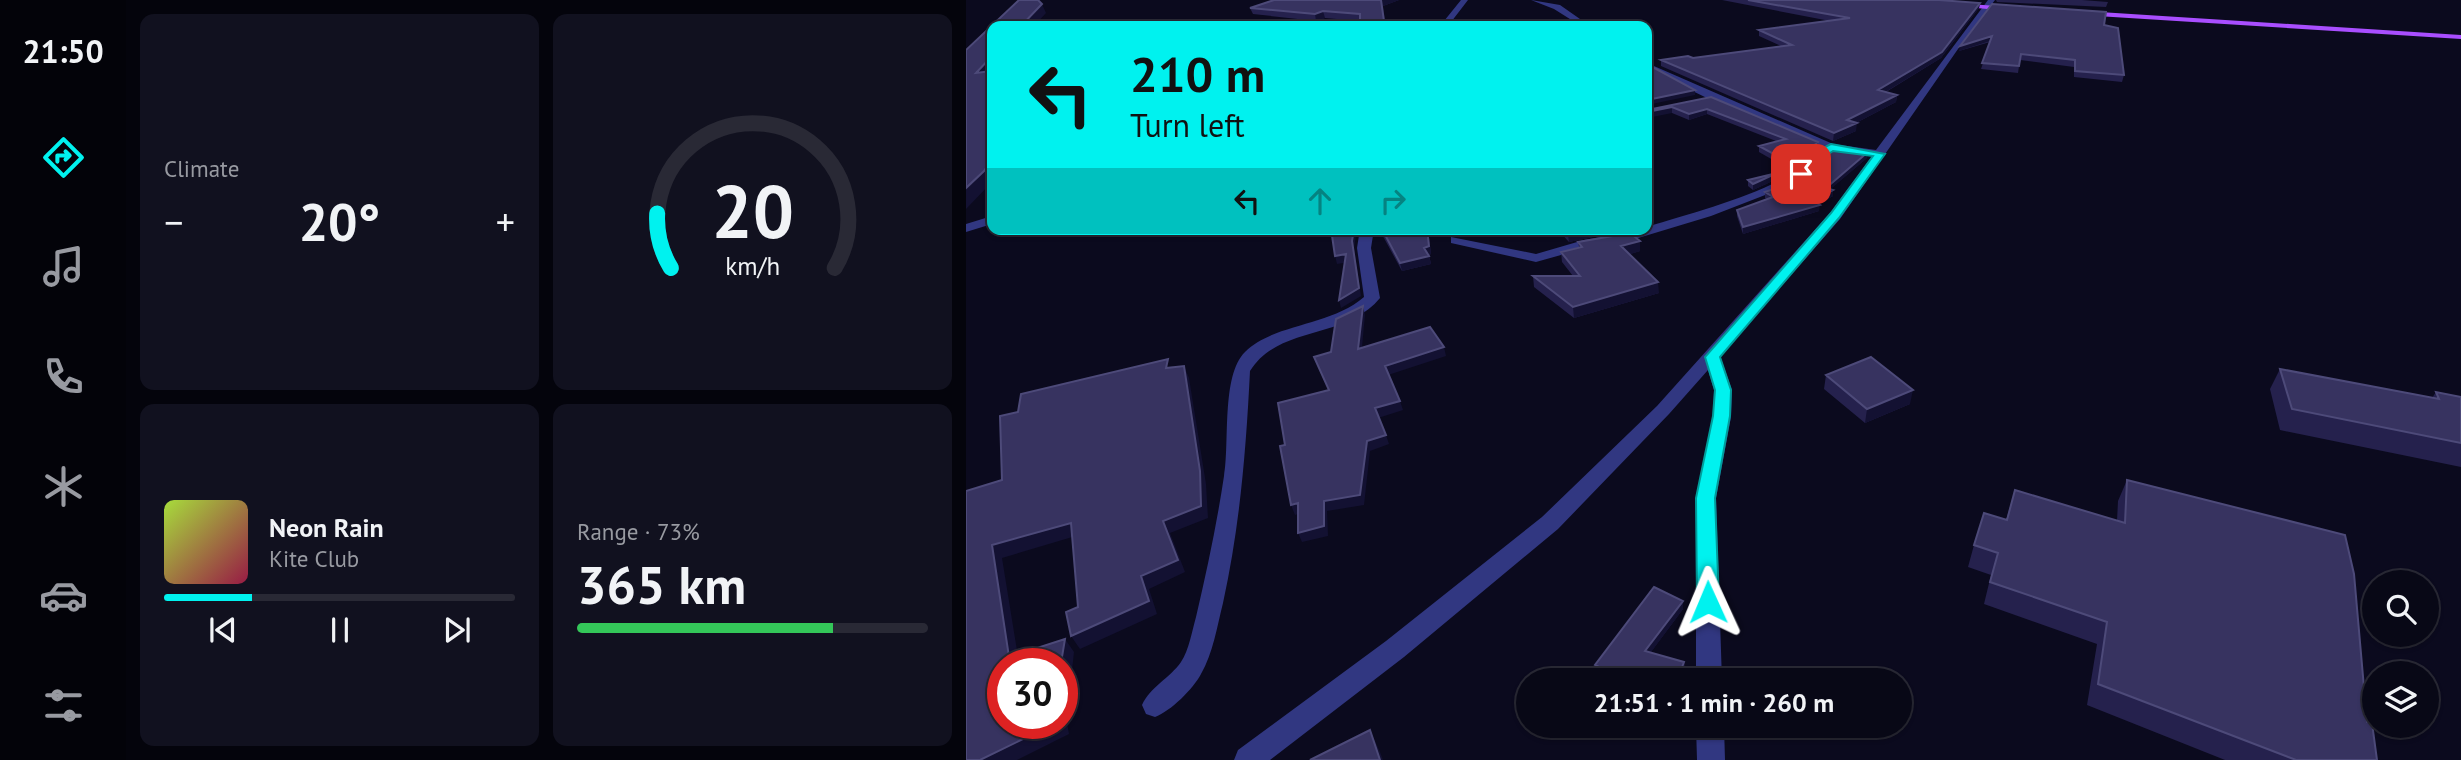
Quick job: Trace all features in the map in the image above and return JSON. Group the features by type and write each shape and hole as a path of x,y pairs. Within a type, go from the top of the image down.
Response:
{"main road":[{"path":"1949,4 1989,4 2027,10"},
{"path":"2068,12 2461,37"}],"street":[{"path":"1448,21 1465,0"},
{"path":"1534,0 1557,7 1578,21"},
{"path":"1248,760 1395,649 1550,523 1713,357 1835,216 1989,4"},
{"path":"1652,68 1831,147 1880,154"},
{"path":"1690,102 1712,97"},
{"path":"1652,230 1706,213 1782,184 1811,167 1818,156 1831,147"},
{"path":"966,228 987,222"},
{"path":"1155,705 1191,669 1202,640 1219,569 1235,473 1241,371 1244,363 1258,349 1271,342 1340,322 1373,298 1364,248 1366,235"},
{"path":"1456,240 1536,258 1584,244 1635,235"},
{"path":"1709,668 1706,498 1722,416 1723,390 1713,357"},
{"path":"1710,738 1711,760"}],"building":[{"path":"1019,0 1038,0 1042,4 1026,21 997,21"},
{"path":"1274,0 1381,0 1384,21 1360,21 1360,14 1323,11 1315,14 1250,8"},
{"path":"1748,0 1939,0 1980,3 1942,52 1878,90 1897,95 1847,120 1857,123 1834,133 1661,60 1792,45 1759,30 1850,18"},
{"path":"1992,4 2106,12 2104,25 2118,28 2124,75 2075,71 2075,60 2021,54 2019,66 1982,63 1992,36 1960,46"},
{"path":"987,30 987,61 976,73 987,72 987,166 966,188 966,50"},
{"path":"1652,67 1695,90 1652,99"},
{"path":"1711,97 1818,142 1792,164 1759,146 1786,139 1707,109 1689,114 1672,107 1652,109"},
{"path":"1834,148 1868,152 1826,188 1833,190 1814,201 1820,205 1743,227 1737,210 1773,197 1765,192 1787,184 1817,166 1824,154"},
{"path":"1777,173 1753,184 1748,180"},
{"path":"1332,235 1353,235 1359,288 1339,300 1346,254 1335,256"},
{"path":"1385,235 1428,235 1429,246 1424,248 1429,256 1400,263"},
{"path":"1632,235 1640,241 1621,246 1658,282 1573,307 1533,276 1580,276 1561,252 1582,247 1578,242"},
{"path":"1363,306 1358,349 1430,327 1444,347 1385,366 1400,401 1375,408 1386,435 1367,441 1360,495 1324,501 1324,526 1298,533 1298,503 1291,505 1280,446 1285,445 1278,403 1329,390 1314,357 1331,352 1336,319"},
{"path":"1871,357 1913,390 1867,409 1826,375"},
{"path":"1168,359 1166,368 1184,366 1200,471 1201,506 1163,521 1178,560 1141,576 1149,601 1071,636 1066,612 1078,607 1071,523 992,545 1008,648 987,648 987,739 1023,739 980,760 966,760 966,491 1002,480 1000,416 1018,412 1021,394"},
{"path":"2280,369 2439,399 2436,392 2461,397 2461,443 2292,409"},
{"path":"2127,480 2345,535 2354,574 2362,665 2362,738 2374,738 2377,760 2296,760 2098,684 2107,622 1990,582 1998,553 1974,545 1984,513 2007,520 2015,490 2125,523"},
{"path":"1654,587 1683,601 1645,651 1684,662 1682,668 1601,668 1595,665"},
{"path":"1065,639 1064,648 1037,648"},
{"path":"1370,730 1380,760 1310,760"}],"route":[{"path":"1708,602 1706,498 1722,416 1723,390 1713,357 1835,216 1880,154 1831,147 1801,174"}]}
